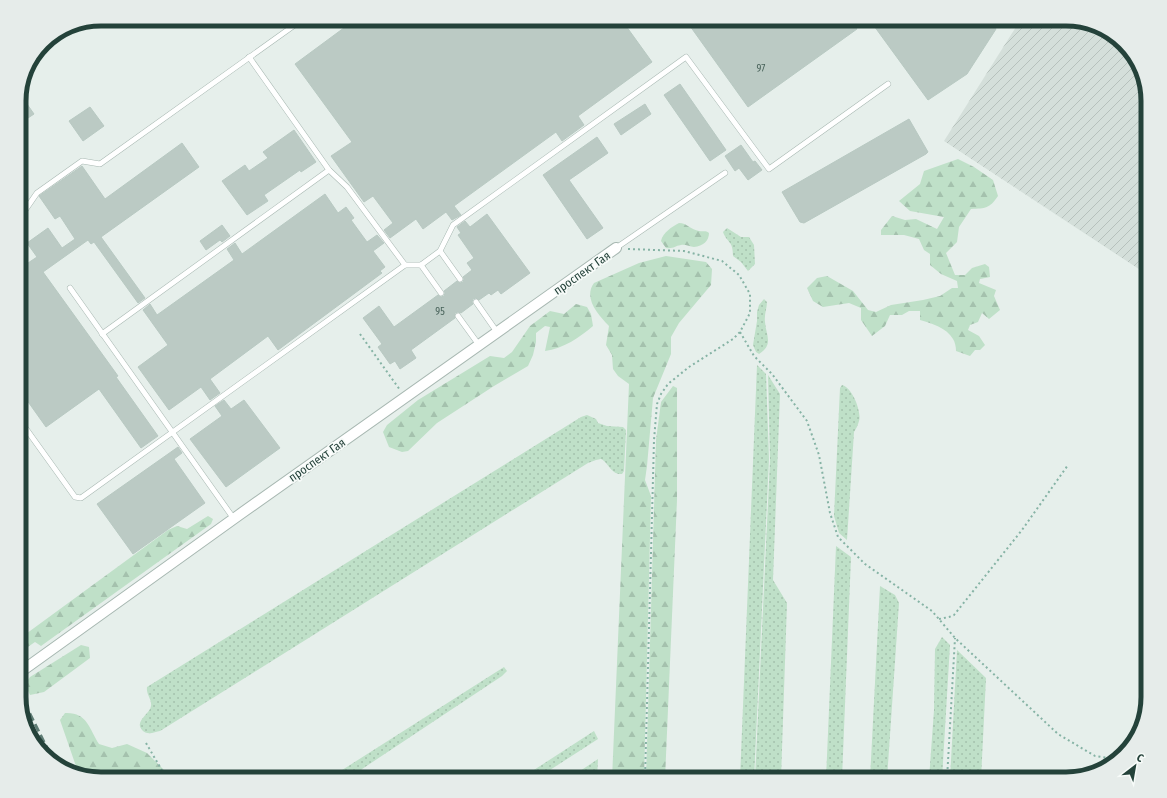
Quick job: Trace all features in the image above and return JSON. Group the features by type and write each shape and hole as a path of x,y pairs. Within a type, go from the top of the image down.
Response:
{"street":[{"name":"проспект Гая","path":"26,668 616,248"}],"lane":[{"path":"26,209 37,193 82,161 100,164 293,26"},
{"path":"249,57 329,170 347,187 405,265"},
{"path":"26,429 75,497 81,498 405,265 421,265 440,251 453,225 686,57 769,168 888,84"},
{"path":"102,334 329,170"},
{"path":"616,248 725,173"},
{"path":"440,251 460,279"},
{"path":"421,265 441,293"},
{"path":"70,288 234,519"},
{"path":"476,302 497,332"},
{"path":"458,316 479,345"}],"path":[{"path":"616,248 684,252 722,261 739,275 750,294 750,312 740,332 733,339 689,367 668,384 661,394 657,404 654,440 645,772"},
{"path":"740,332 754,356 772,374 807,421 820,455 830,513 838,537 865,564 932,611 955,638 1058,734 1095,756 1110,758"},
{"path":"360,334 406,398"},
{"path":"939,619 954,615 1022,530 1068,464"},
{"path":"947,772 955,638"},
{"path":"146,743 163,772"}],"shaded area":[{"path":"1017,26 1076,27 1104,36 1116,45 1128,59 1137,77 1140,91 1141,270 944,141"}],"green space":[{"path":"958,159 974,167 993,180 998,196 987,207 971,209 959,227 957,242 946,253 955,275 965,275 972,268 985,264 989,267 990,277 980,279 979,283 996,290 994,296 1000,310 989,319 982,313 978,322 970,325 968,330 979,336 985,345 980,350 975,350 970,356 956,351 956,346 950,335 938,326 920,320 920,311 909,311 902,315 890,315 885,326 872,336 861,320 861,308 849,303 823,307 813,301 807,288 817,278 827,276 853,291 868,310 876,312 891,305 940,296 952,288 958,288 957,281 941,274 930,265 930,254 924,250 919,239 904,235 881,235 881,230 892,216 905,220 916,219 937,229 944,217 910,211 899,201 920,184 924,171"},
{"path":"679,223 696,230 708,232 709,236 707,241 703,244 692,247 679,245 666,248 661,241 662,238 668,230"},
{"path":"727,228 741,237 749,237 754,245 755,264 748,271 741,262 733,256 731,244 723,232"},
{"path":"666,256 706,262 712,269 711,285 679,323 671,337 671,354 653,398 645,480 651,496 644,772 612,772 629,384 618,376 613,369 612,355 606,345 609,326 600,317 593,306 590,294 594,283 639,263"},
{"path":"764,299 767,302 765,319 768,343 764,350 759,354 756,352 753,345 757,312 759,305"},
{"path":"576,304 587,307 591,314 593,326 588,330 565,345 545,351 550,327 545,326 536,333 536,342 533,355 528,366 437,423 408,451 402,452 389,447 383,432 387,425 418,400 490,356 504,358 512,352 530,326 550,311 564,314"},
{"path":"757,365 766,374 769,459 754,772 740,772"},
{"path":"768,375 780,394 773,580 787,603 781,772 755,772 770,460"},
{"path":"842,385 846,387 853,395 858,406 860,417 854,432 847,540 839,533 834,516 840,388"},
{"path":"673,386 677,388 677,500 665,772 646,772 656,440 661,402"},
{"path":"587,415 596,419 598,423 607,426 623,427 626,430 624,471 622,474 615,473 601,459 588,463 160,731 146,733 142,730 140,727 141,721 151,706 147,687 581,417"},
{"path":"208,516 213,519 211,524 41,646 35,642 26,648 26,634 168,530 177,526 187,529"},
{"path":"836,546 851,557 842,772 826,772"},
{"path":"880,586 895,595 899,603 887,772 870,772"},
{"path":"942,637 950,645 942,772 930,772 934,710 935,649"},
{"path":"81,645 89,647 90,658 44,692 30,695 26,683 30,677"},
{"path":"957,650 986,678 981,772 950,772"},
{"path":"504,667 507,671 502,676 358,772 339,772"},
{"path":"65,713 78,715 83,718 90,727 99,744 112,748 127,744 147,753 164,770 164,772 101,772 76,767 60,720"},
{"path":"594,731 598,739 547,772 531,772"},
{"path":"598,759 597,772 578,772"}],"building":[{"path":"347,26 626,26 652,62 578,116 584,125 562,141 556,132 454,206 461,215 452,220 446,212 423,229 416,219 390,238 384,230 393,223 373,196 364,202 331,156 352,142 295,64"},
{"path":"690,26 855,26 857,29 748,107"},
{"path":"874,26 994,26 996,29 967,74 928,100"},
{"path":"680,84 726,150 710,161 664,95"},
{"path":"26,103 34,114 26,119"},
{"path":"645,104 651,114 621,135 614,124"},
{"path":"90,107 104,126 83,141 69,121"},
{"path":"909,119 928,152 926,154 804,223 800,222 782,192"},
{"path":"294,130 316,162 301,172 300,170 264,195 268,201 247,215 222,181 245,165 249,171 268,158 263,152"},
{"path":"597,137 608,153 569,180 603,228 587,239 543,175"},
{"path":"182,143 199,167 101,237 145,298 138,303 94,242 91,244 88,240 43,272 118,376 116,377 158,436 141,448 99,389 46,427 26,399 26,264 37,257 27,243 48,228 62,248 75,239 60,216 55,219 39,196 82,166 105,199"},
{"path":"741,145 753,162 755,161 762,170 748,180 739,168 735,171 725,156"},
{"path":"325,194 338,213 346,207 354,218 351,220 367,242 377,235 384,243 373,251 385,267 380,271 382,273 278,350 268,336 210,379 220,393 210,400 201,387 169,410 138,367 168,345 143,310 150,304 157,315 234,260 227,249 235,243 242,254"},
{"path":"487,214 530,273 501,294 498,290 491,295 489,293 479,300 476,298 473,299 473,304 461,313 455,313 455,318 411,350 416,358 400,369 395,361 390,364 378,347 382,344 363,318 379,306 394,327 438,295 441,297 444,296 444,291 457,281 460,283 463,282 463,277 472,270 467,263 474,258 458,235 461,233 457,227 465,221 470,227"},
{"path":"222,225 230,236 222,242 220,240 206,250 200,241"},
{"path":"224,400 231,409 244,400 280,448 226,487 190,439 222,416 215,406"},
{"path":"178,447 182,453 174,459 205,503 133,554 97,504"}],"railway":[{"path":"26,707 48,750"}]}
